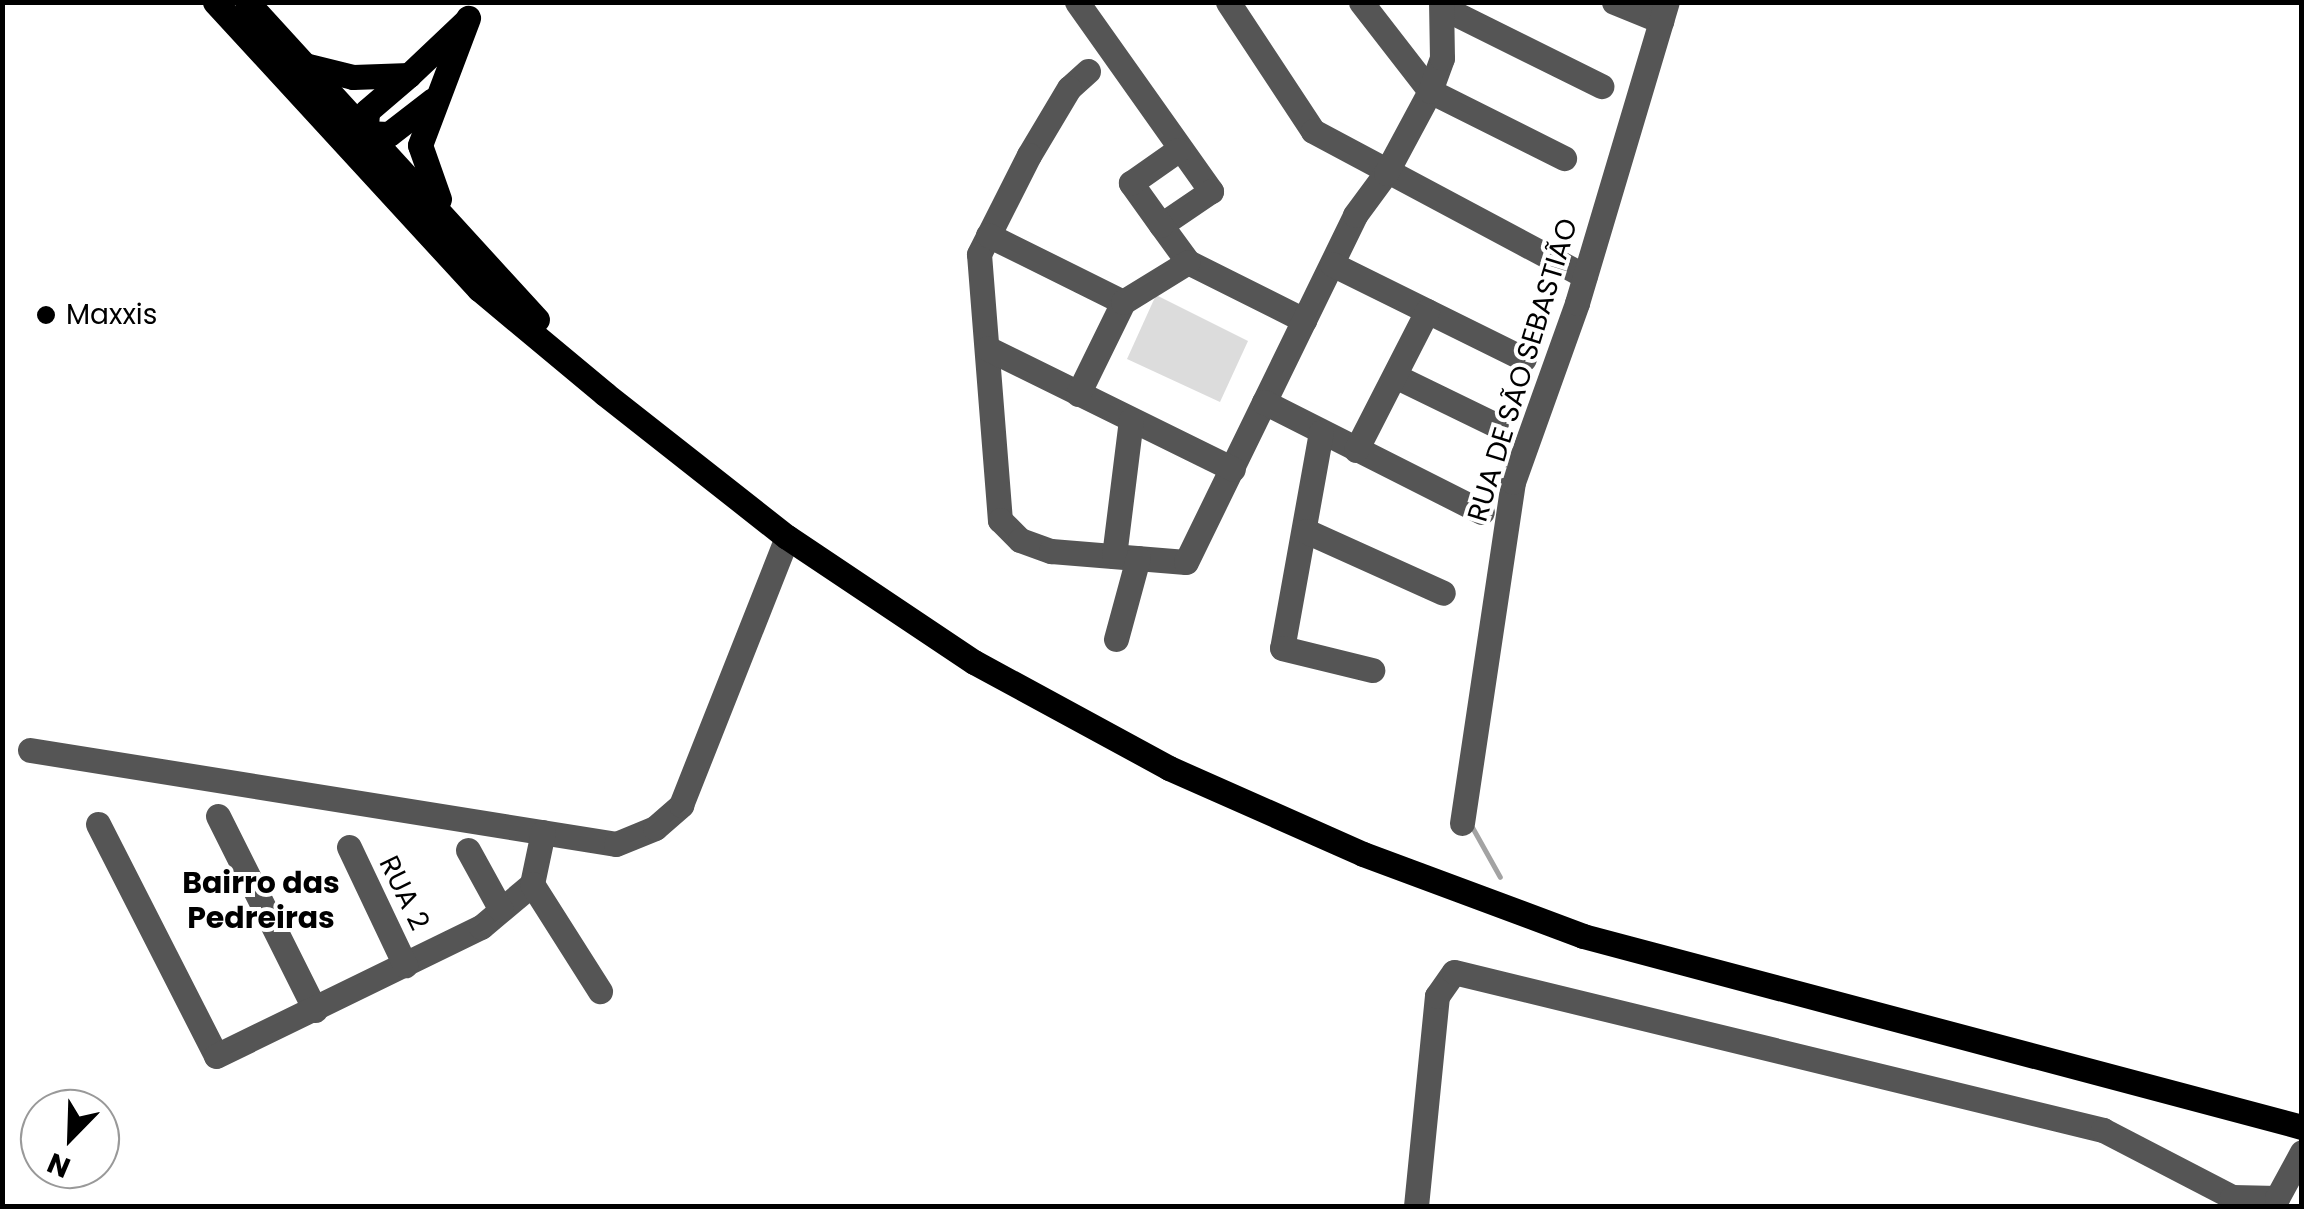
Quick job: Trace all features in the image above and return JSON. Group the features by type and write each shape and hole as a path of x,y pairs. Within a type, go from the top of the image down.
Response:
{"main road":[{"path":"215,2 358,162 479,289 605,394 787,537 990,671 1169,768 1363,854 1583,936 2302,1127"},
{"path":"248,2 605,394"},
{"path":"358,162 368,132 367,111 408,75 466,10"},
{"path":"458,233 427,179 420,146 433,100 457,58 466,10"},
{"path":"304,65 353,78 408,75"},
{"path":"302,97 352,136 368,132 389,134 433,100"}],"street":[{"path":"1077,2 1210,191 1160,224"},
{"path":"1228,2 1313,131 1584,276"},
{"path":"1360,2 1430,91 1564,158"},
{"path":"1615,3 1664,12"},
{"path":"1096,34 1088,71 1059,105 979,254 1000,520 1020,540 1050,551 1186,562 1355,215 1386,173 1430,91 1442,58 1441,5 1600,86"},
{"name":"RUA DE SÃO SEBASTIÃO","path":"1462,823 1502,529 1664,12"},
{"path":"1088,71 1125,72"},
{"path":"1178,150 1131,184 1188,262 1304,320"},
{"path":"988,235 1123,302"},
{"path":"1078,394 1123,302 1188,262"},
{"path":"1332,264 1524,359"},
{"path":"1356,450 1427,311"},
{"path":"986,348 1233,469"},
{"path":"1395,376 1496,425"},
{"path":"1264,402 1482,512"},
{"path":"1116,639 1126,557 1131,420"},
{"path":"1321,432 1282,648 1372,670"},
{"path":"1306,531 1443,592"},
{"path":"30,750 616,844 655,828 681,805 787,537"},
{"path":"218,816 315,1010"},
{"path":"98,824 216,1056 406,965 501,910 532,884 542,832"},
{"name":"RUA 2","path":"348,847 406,965"},
{"path":"468,850 501,910"},
{"path":"532,884 600,992"},
{"path":"1416,1206 1436,996 1454,972 2103,1130 2232,1196 2278,1198 2302,1152"}],"shaded area":[{"path":"1156,295 1248,341 1220,402 1127,359"}],"waterway":[{"path":"1472,827 1500,877"}],"place":[{"name":"Maxxis","path":"46,315"}],"district":[{"name":"Bairro das Pedreiras","path":"261,900"}]}
